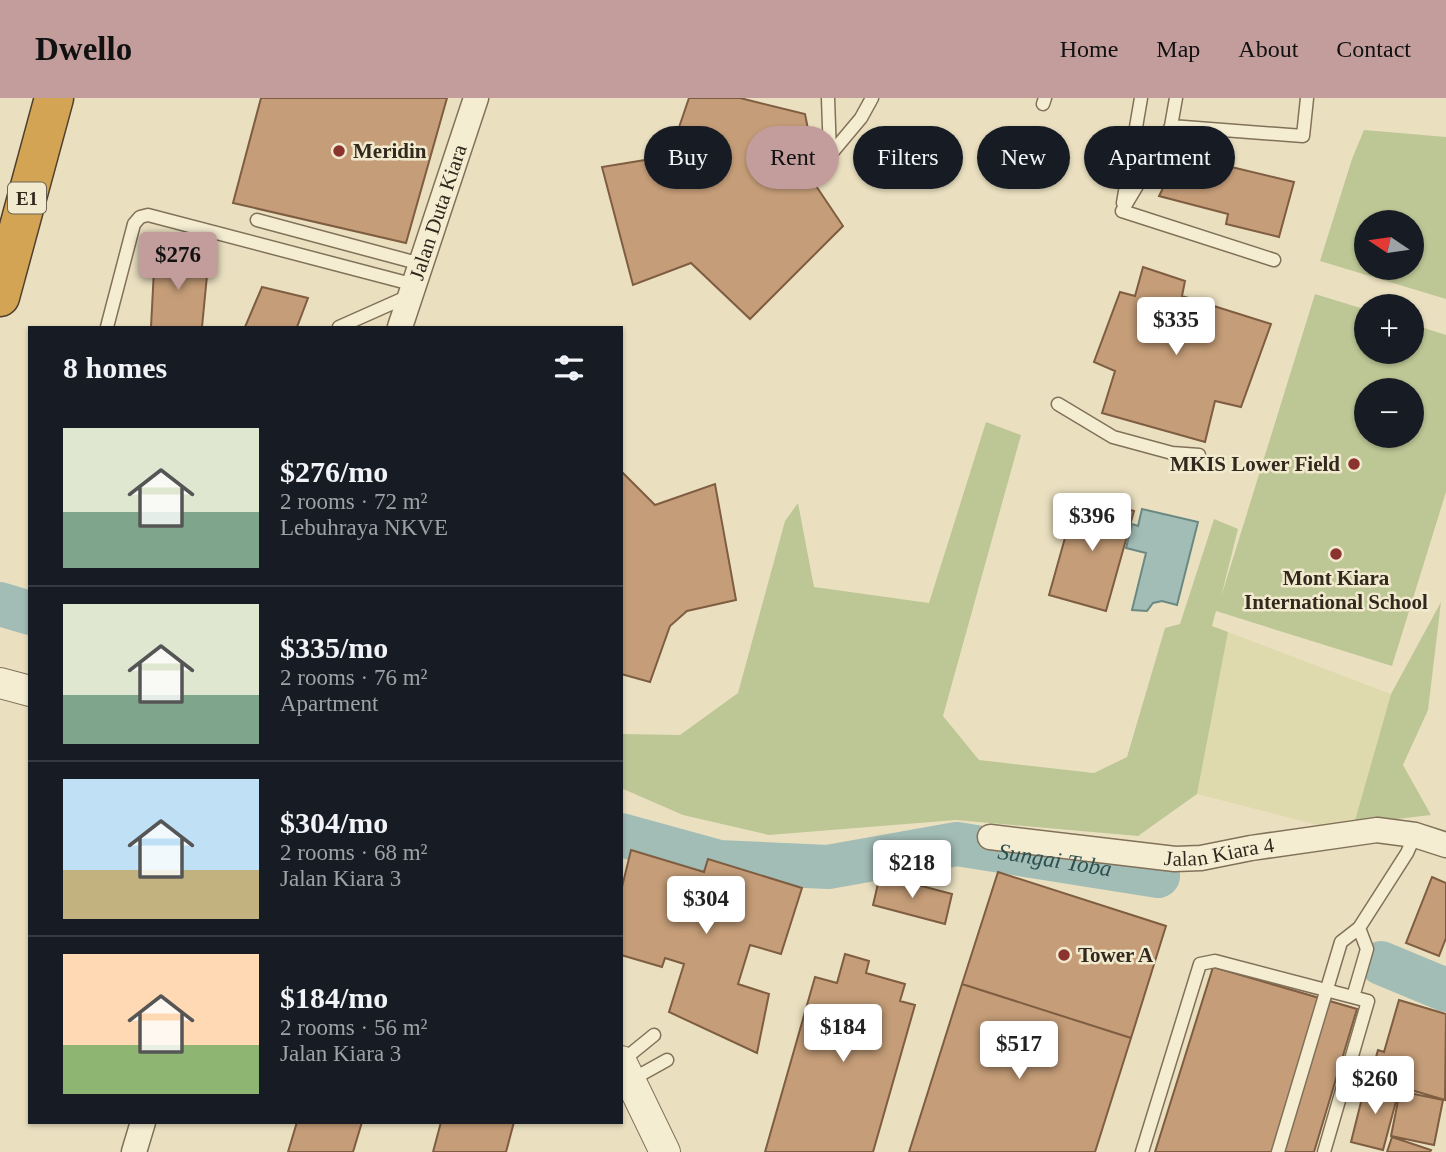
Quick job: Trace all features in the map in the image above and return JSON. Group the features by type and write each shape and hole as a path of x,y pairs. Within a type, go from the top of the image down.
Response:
{"highway":[{"name":"E1","path":"0,297 54,98"}],"street":[{"name":"Jalan Duta Kiara","path":"400,326 476,98"},
{"path":"0,683 28,690"},
{"name":"Jalan Kiara 4","path":"990,837 1175,859 1201,858 1377,830 1415,835 1446,845"},
{"path":"625,1068 665,1152"},
{"path":"134,1152 142,1124"}],"lane":[{"path":"828,98 830,155 861,118 872,98"},
{"path":"1122,211 1141,98"},
{"path":"1171,126 1176,98"},
{"path":"1235,131 1303,136 1307,98"},
{"path":"1122,211 1135,189"},
{"path":"1122,211 1274,260"},
{"path":"107,326 134,224 140,217 148,215 416,281"},
{"path":"257,220 416,281"},
{"path":"341,326 416,281"},
{"path":"1058,404 1113,437 1172,453 1199,455"},
{"path":"1278,1152 1341,942 1359,928 1407,853 1415,835"},
{"path":"1353,997 1367,949 1359,928"},
{"path":"1142,1152 1200,964 1215,961 1368,1001 1324,1152"},
{"path":"625,1068 654,1035"},
{"path":"625,1068 667,1060"}],"shaded area":[{"path":"1228,632 1391,694 1354,824 1325,827 1197,794"}],"green space":[{"path":"1364,130 1446,137 1446,299 1383,280 1424,280 1424,210 1354,210 1354,271 1320,261 1352,159"},
{"path":"1315,294 1354,306 1354,364 1424,364 1424,328 1446,335 1446,492 1392,666 1216,611 1212,626 1228,632 1197,794 1138,836 956,820 769,835 683,815 623,789 623,734 680,735 738,693 785,521 798,503 814,587 929,603 986,422 1021,435 943,716 979,760 1094,773 1127,757 1165,628 1180,624 1214,519 1238,529 1221,597"},
{"path":"1441,602 1428,710 1403,765 1431,815 1354,824 1391,694"}],"water":[{"path":"1142,509 1198,522 1177,605 1162,601 1153,603 1147,611 1132,610 1146,553 1126,548 1132,524 1138,526"}],"building":[{"name":"Meridin","path":"261,98 447,98 406,243 233,203"},
{"path":"689,98 740,98 805,114 807,126 746,126 746,189 818,189 843,226 750,319 691,263 633,285 602,167 644,160 644,189 732,189 732,126 679,126"},
{"path":"1235,168 1294,182 1279,237 1226,224 1228,214 1159,196 1162,189 1235,189"},
{"path":"155,250 208,265 202,326 151,326"},
{"path":"1143,267 1185,281 1182,296 1271,324 1241,407 1215,401 1205,442 1102,413 1115,371 1094,362 1120,292 1135,296"},
{"path":"262,287 308,298 297,326 245,326"},
{"path":"623,473 655,505 715,484 736,600 687,611 670,626 650,682 623,675"},
{"path":"1077,495 1134,511 1106,611 1049,595"},
{"path":"631,850 704,872 708,859 802,888 781,954 750,945 738,984 769,994 757,1053 669,1012 684,964 665,958 662,967 623,956 623,883"},
{"name":"Tower A","path":"998,872 1166,926 1131,1038 962,984"},
{"path":"880,875 952,894 945,924 873,905"},
{"path":"1432,877 1446,883 1446,938 1439,956 1406,943"},
{"path":"845,954 869,961 866,973 905,984 900,1001 915,1005 873,1152 765,1152 815,977 837,983"},
{"path":"1213,967 1357,1009 1314,1152 1155,1152"},
{"path":"962,984 1131,1038 1095,1152 909,1152"},
{"path":"1399,1000 1446,1014 1445,1100 1370,1078 1378,1050 1384,1052"},
{"path":"1366,1082 1399,1090 1383,1150 1351,1142"},
{"path":"1400,1091 1443,1100 1434,1145 1391,1136"},
{"path":"296,1124 361,1124 353,1152 288,1152"},
{"path":"440,1124 513,1124 506,1152 433,1152"},
{"path":"1392,1137 1431,1150 1387,1152"}],"waterway":[{"name":"Sungai Toba","path":"0,604 28,612"},
{"name":"Sungai Toba","path":"623,836 719,862 828,867 957,844 1158,876"},
{"name":"Sungai Toba","path":"1381,963 1446,990"}],"place":[{"name":"Meridin","path":"339,151"},
{"name":"MKIS Lower Field","path":"1354,464"},
{"name":"Mont Kiara International School","path":"1336,554"},
{"name":"Tower A","path":"1064,955"}]}
